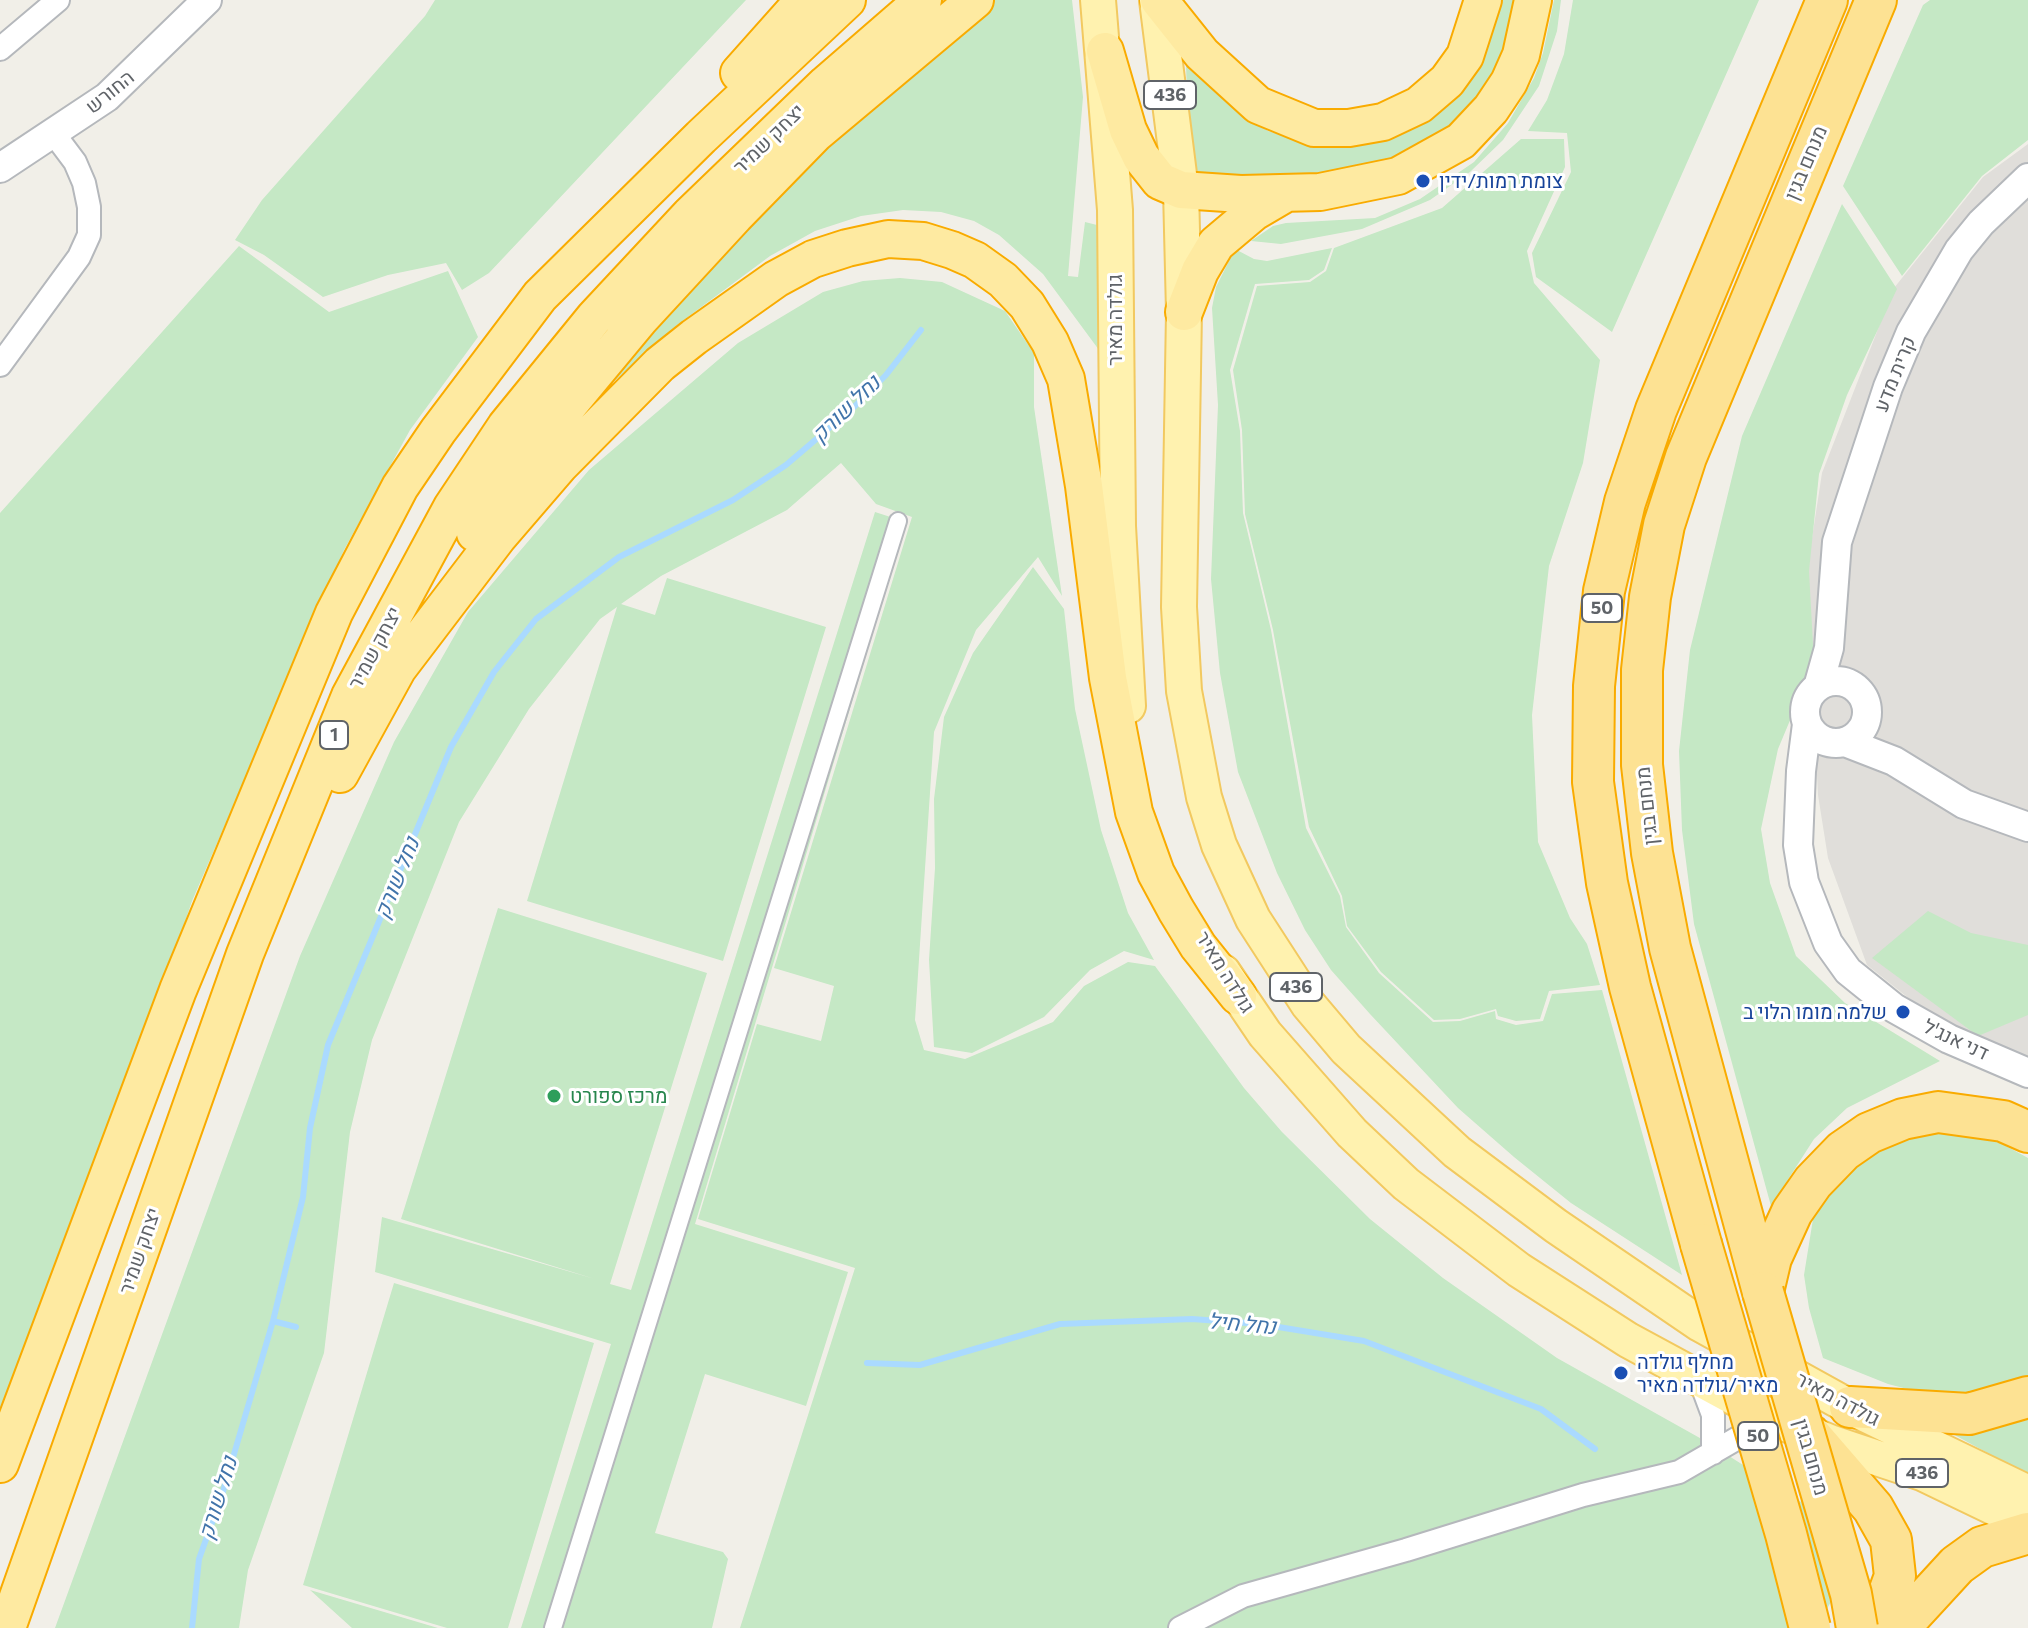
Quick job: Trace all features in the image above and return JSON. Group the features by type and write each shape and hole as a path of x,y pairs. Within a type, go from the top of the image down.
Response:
{"highway":[{"path":"540,296 804,0"},
{"name":"1","path":"0,1464 178,990 334,613 400,487 438,431 540,296 701,137 847,0"},
{"name":"יצחק שמיר","path":"7,1628 245,954 350,696 452,507 490,449 594,318 690,215 826,84 923,0"},
{"path":"193,1100 351,752 473,536 521,464 640,319 815,134 975,0"},
{"path":"1158,0 1202,54 1258,105 1314,128 1349,128 1383,122 1419,105 1447,81 1465,56 1483,0"},
{"path":"1105,51 1128,130 1141,157 1160,181 1181,190 1284,194 1358,187 1398,176 1461,141 1491,109 1509,82 1521,55 1533,0"},
{"name":"50","path":"1810,1628 1630,987 1607,883 1593,782 1594,686 1604,591 1625,502 1656,410 1827,0"},
{"name":"מנחם בגין","path":"1857,1628 1851,1594 1763,1292 1670,948 1652,853 1642,765 1642,670 1650,597 1664,525 1686,457 1876,0"},
{"path":"1824,120 1845,76 1902,0"},
{"path":"1184,312 1200,271 1216,244 1254,212 1284,194"},
{"path":"396,671 498,537 560,465 660,364 706,328 776,279 813,259 847,248 888,239 923,241 952,250 975,260 1003,280 1027,305 1050,342 1066,379 1084,486 1108,678 1134,812 1156,873 1176,910 1198,946 1238,996"},
{"path":"1763,1292 1771,1258 1799,1202 1843,1151 1869,1133 1903,1119 1938,1112 1982,1116 2028,1132"},
{"path":"1850,1407 1969,1414 2028,1397"},
{"path":"1810,1435 1873,1508 1891,1540 1895,1576 1876,1628"},
{"path":"1899,1628 1957,1565 1982,1547 2028,1533"}],"main road":[{"name":"גולדה מאיר","path":"1098,0 1105,51 1115,210 1118,510 1126,693 1136,761 1169,866 1192,920 1238,996 1308,1085 1406,1184 1532,1278 1628,1340 1774,1419 1810,1435 1910,1468 2028,1524"},
{"name":"גולדה מאיר","path":"1158,0 1181,190 1184,312 1179,607 1184,691 1198,772 1219,845 1253,919 1308,1004 1346,1049 1457,1152 1556,1226 1700,1324 1850,1407 2028,1493"}],"street":[{"path":"0,49 58,0"},
{"name":"החורש","path":"0,168 107,97 207,0"},
{"path":"0,365 79,257 89,235 89,207 84,183 75,162 54,134"},
{"name":"קרית מדע","path":"1818,687 1829,648 1837,542 1888,387 1911,332 1959,250 1981,223 2028,178"},
{"path":"553,1628 898,521"},
{"name":"קרית מדע","path":"1831,603 1839,647 1852,685"},
{"path":"1925,779 1867,710 1860,692 1852,685 1835,681 1818,687 1805,708 1807,724 1818,738 1871,750 1964,804 2028,827"},
{"path":"1800,793 1810,774 1840,743 1862,730 1867,710"},
{"name":"דני אנג'ל","path":"1807,724 1798,845 1804,882 1822,929 1848,971 1877,996 1913,1020 2028,1073"},
{"path":"1700,1380 1713,1415 1713,1453"},
{"path":"1180,1628 1243,1596 1583,1495 1679,1472 1738,1435 1774,1419"}],"shaded area":[{"path":"2028,144 2028,1081 1911,1000 1867,965 1828,858 1818,795 1807,571 1822,473 1894,288 1983,177"}],"green space":[{"path":"435,0 746,0 489,273 462,290 446,263 388,275 323,297 264,255 235,240 262,200 425,16"},
{"path":"995,0 1072,0 1083,97 1068,276 1078,277 1085,222 1101,226 1099,350 1043,274 999,235 974,221 941,212 903,210 861,216 815,231 770,256 677,325 591,402 663,301 819,145"},
{"path":"1497,0 1521,0 1495,75 1463,121 1370,173 1190,179 1186,65 1221,97 1268,131 1308,143 1477,65 1494,26"},
{"path":"1554,0 1561,0 1557,31 1539,86 1503,140 1470,172 1430,200 1362,229 1281,244 1251,241 1273,226 1286,223 1375,218 1420,199 1474,162 1508,123 1534,78 1543,53"},
{"path":"1573,0 1759,0 1612,332 1536,277 1532,253 1571,172 1567,133 1528,131 1547,100 1564,54"},
{"path":"1930,0 2028,0 2028,140 1982,176 1902,276 1843,186 1923,5"},
{"path":"1521,139 1564,139 1565,167 1527,251 1534,283 1600,360 1583,463 1549,566 1532,715 1538,842 1570,918 1587,944 1600,985 1549,991 1540,1019 1516,1021 1498,1016 1496,1009 1460,1019 1434,1020 1381,972 1347,926 1342,896 1309,827 1273,630 1245,514 1242,430 1233,370 1257,286 1310,282 1326,271 1334,248 1442,208"},
{"path":"1842,204 1897,289 1847,395 1819,474 1809,571 1814,663 1778,749 1761,829 1770,883 1796,956 1845,1003 1940,1061 1847,1108 1814,1139 1771,1206 1694,924 1682,830 1679,751 1690,650 1742,436"},
{"path":"239,246 329,312 448,271 478,337 410,430 344,550 192,901 147,1035 0,1408 0,513"},
{"path":"1332,248 1324,270 1309,280 1255,284 1230,370 1240,431 1243,513 1271,630 1306,828 1340,896 1346,927 1379,973 1433,1022 1460,1021 1495,1011 1496,1019 1516,1025 1543,1021 1552,994 1602,990 1682,1275 1571,1203 1514,1157 1458,1108 1331,970 1305,930 1277,873 1238,772 1220,673 1211,579 1218,405 1212,308 1216,287 1235,249 1254,259 1267,261"},
{"path":"900,278 942,282 1005,311 1034,353 1034,407 1062,596 1038,557 976,630 934,732 915,1020 924,1050 965,1059 1053,1022 1084,986 1128,962 1155,966 1244,1088 1282,1132 1370,1219 1443,1278 1557,1358 1707,1442 1809,1507 1832,1600 1816,1628 740,1628 855,1268 698,1219 757,1024 821,1041 834,986 774,968 912,517 876,504 841,463 787,510 661,576 621,604 655,615 667,578 826,627 723,961 527,901 617,607 600,619 529,709 459,822 372,1040 350,1132 324,1353 248,1570 239,1628 55,1628 300,956 394,742 468,612 589,470 738,343 823,292 863,281"},
{"path":"875,512 906,522 695,1224 848,1272 806,1406 705,1374 655,1533 723,1552 728,1559 712,1628 521,1628 611,1344 375,1272 382,1217 595,1279 401,1219 498,908 707,973 610,1284 631,1290"},
{"path":"1033,567 1064,609 1075,709 1101,830 1128,913 1154,960 1124,951 1090,970 1044,1017 972,1053 934,1047 929,960 935,868 934,799 944,717 973,653"},
{"path":"1928,911 1971,933 2028,945 2028,1015 1978,1036 1872,958"},
{"path":"1918,1129 1984,1134 2028,1158 2028,1380 1967,1397 1927,1394 1888,1384 1823,1358 1809,1308 1804,1275 1813,1219 1827,1191 1854,1160"},
{"path":"394,1283 594,1343 508,1628 447,1628 303,1585"},
{"path":"2028,1415 2028,1475 1940,1427"},
{"path":"310,1590 438,1628 352,1628"}],"waterway":[{"name":"נחל שורק","path":"192,1628 199,1559 222,1495 273,1321 303,1197 310,1128 328,1045 451,747 494,672 536,619 619,557 733,500 786,465 855,406 886,375 921,330"},
{"name":"נחל חיל","path":"867,1363 920,1365 1060,1324 1192,1319 1260,1324 1364,1341 1541,1409 1595,1449"},
{"path":"273,1321 296,1327"}],"place":[{"name":"צומת רמות/ידין","path":"1423,181"},
{"name":"שלמה מומו הלוי ב","path":"1903,1012"},
{"name":"מרכז ספורט","path":"554,1096"},
{"name":"מחלף גולדה מאיר/גולדה מאיר","path":"1621,1373"}]}
